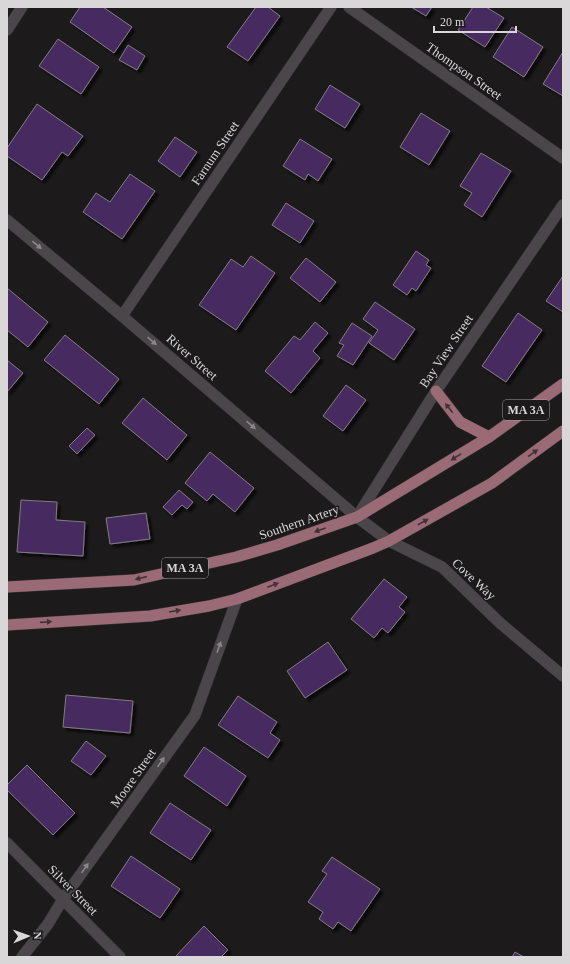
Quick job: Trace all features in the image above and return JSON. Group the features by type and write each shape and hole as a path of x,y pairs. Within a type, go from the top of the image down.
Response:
{"main road":[{"name":"Southern Artery","path":"7,587 134,580 243,555 277,545 357,517 489,437 563,384"},
{"path":"436,391 460,422 489,437"},
{"name":"MA 3A","path":"7,625 150,616 237,599 389,541 492,483 563,431"}],"street":[{"path":"7,30 22,7"},
{"name":"Farnum Street","path":"122,316 331,7"},
{"name":"Thompson Street","path":"349,7 563,158"},
{"name":"Bay View Street","path":"357,517 436,391 563,205"},
{"name":"River Street","path":"7,220 122,316 357,517"},
{"name":"Cove Way","path":"357,517 389,541 442,567 500,623 563,676"},
{"name":"Moore Street","path":"22,957 48,924 63,900 195,715 237,599"},
{"name":"Silver Street","path":"7,842 120,957"}],"building":[{"path":"80,7 103,7 132,27 114,53 70,22"},
{"path":"256,7 268,7 280,16 248,61 227,47"},
{"path":"411,7 432,7 426,16"},
{"path":"473,7 486,7 504,18 485,47 458,30"},
{"path":"512,27 543,47 524,77 493,57"},
{"path":"58,39 99,67 81,94 39,66"},
{"path":"128,45 145,56 137,70 119,60"},
{"path":"563,52 563,96 543,84"},
{"path":"330,85 360,104 345,128 315,109"},
{"path":"37,104 83,136 68,156 62,152 42,180 7,156 7,148"},
{"path":"421,113 450,131 429,165 400,147"},
{"path":"175,137 197,152 180,177 158,161"},
{"path":"300,139 332,159 318,181 308,174 305,180 283,166"},
{"path":"481,153 511,171 482,217 464,205 472,193 460,186"},
{"path":"130,174 155,191 122,239 83,212 96,193 110,202"},
{"path":"286,203 314,221 300,243 272,225"},
{"path":"416,251 429,260 426,265 431,268 416,291 412,288 407,295 393,285"},
{"path":"251,256 275,273 236,330 199,305 231,259 243,267"},
{"path":"306,258 336,282 320,302 290,278"},
{"path":"563,276 563,312 546,301"},
{"path":"7,288 48,322 28,347 7,330"},
{"path":"375,302 415,329 394,360 369,343 378,330 363,319"},
{"path":"518,313 542,330 506,382 482,366"},
{"path":"315,322 328,333 313,351 320,358 291,393 265,371 294,336 300,340"},
{"path":"352,323 372,336 353,365 337,356 344,345 339,343"},
{"path":"65,335 119,379 99,404 44,360"},
{"path":"7,360 23,373 7,392"},
{"path":"346,385 366,400 343,431 323,416"},
{"path":"143,398 187,435 167,460 122,423"},
{"path":"87,428 95,435 77,454 69,446"},
{"path":"210,452 254,488 235,512 213,494 207,501 185,483"},
{"path":"179,490 193,502 187,509 182,505 172,515 163,507"},
{"path":"21,500 57,502 56,520 85,522 83,556 17,552"},
{"path":"146,513 150,539 110,544 106,518"},
{"path":"384,579 407,597 399,607 405,612 388,633 382,628 374,638 351,619"},
{"path":"328,642 347,670 305,698 287,671"},
{"path":"66,695 133,701 130,733 63,727"},
{"path":"238,696 277,722 270,733 280,740 268,758 218,725"},
{"path":"86,741 106,756 91,775 71,761"},
{"path":"204,747 246,776 227,806 184,776"},
{"path":"27,765 75,813 53,835 7,790 7,785"},
{"path":"170,803 211,830 191,860 150,833"},
{"path":"131,856 180,889 160,918 111,886"},
{"path":"332,857 380,889 351,931 338,922 333,929 319,919 323,912 308,902 327,874 322,871"},
{"path":"204,926 228,950 221,957 175,957"},
{"path":"515,952 524,957 512,957"}]}
